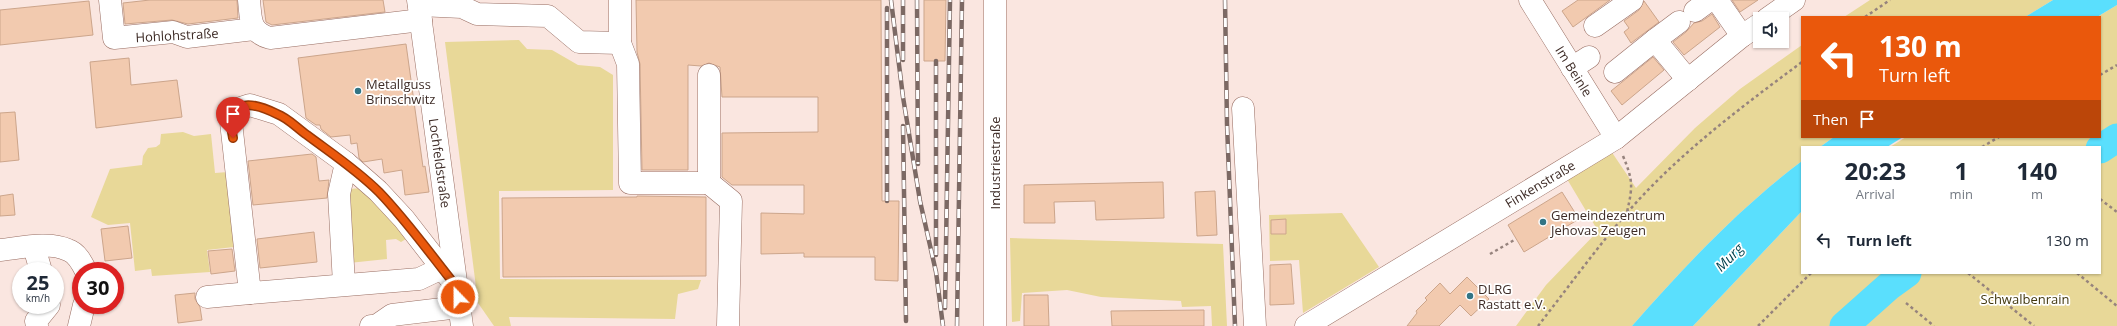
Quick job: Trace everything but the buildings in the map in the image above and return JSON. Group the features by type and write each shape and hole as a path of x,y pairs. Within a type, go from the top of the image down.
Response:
{"street":[{"name":"Hohlohstraße","path":"110,0 114,38 173,32 187,37 254,29"},
{"path":"249,0 254,29 260,35 270,38 420,8 462,7 477,14 548,16 579,42 620,43"},
{"path":"620,0 620,43 628,64 630,183 709,183 731,201 728,326"},
{"name":"Industriestraße","path":"995,0 995,326"},
{"path":"1595,26 1632,0"},
{"path":"1717,0 1742,36"},
{"path":"1777,12 1794,0"},
{"name":"Im Beinle","path":"1533,1 1581,62 1616,138"},
{"name":"Lochfeldstraße","path":"420,8 459,306"},
{"path":"1615,72 1695,11"},
{"name":"Finkenstraße","path":"1306,326 1470,233 1616,138 1753,29"},
{"path":"1655,40 1688,80"},
{"path":"709,75 709,183"},
{"path":"250,293 231,122 232,115 236,110 250,105 279,114 346,164 383,197 442,268 459,306 392,315 376,326 371,326"},
{"path":"1243,108 1255,326"},
{"path":"344,284 339,194 346,164"},
{"path":"0,250 52,246 69,250 81,262"},
{"path":"34,247 38,262"},
{"path":"208,297 419,278 442,268"},
{"path":"37,326 36,321 42,314"},
{"path":"52,314 54,326"}],"path":[{"path":"1866,16 1890,0"},
{"path":"1538,326 1627,214 1706,135 1801,63"},
{"path":"2101,74 2117,65"},
{"path":"1616,138 1632,178 1631,194 1627,214"},
{"path":"1984,146 1997,138"},
{"path":"2101,200 2117,212"},
{"path":"1490,254 1516,239"},
{"path":"1758,326 1810,274"},
{"path":"1969,274 2034,326"},
{"path":"2078,274 2117,306"},
{"path":"1906,303 1934,326"}],"green space":[{"path":"1870,0 2053,0 2027,16 1846,16"},
{"path":"2117,5 2117,132 2094,146 1892,146 1904,138 2101,138 2101,16 2099,16"},
{"path":"519,40 527,49 552,50 578,65 600,67 613,75 613,190 499,191 500,279 701,280 698,289 678,294 675,319 509,317 511,326 494,326 478,303 445,42"},
{"path":"1801,46 1801,138 1833,138 1821,146 1801,146 1801,162 1734,218 1692,260 1632,326 1516,326 1546,285 1598,231 1567,179 1611,151 1636,188 1695,128 1740,89"},
{"path":"183,132 194,136 211,134 215,173 228,172 234,247 207,250 210,272 152,276 151,269 135,271 130,223 108,225 91,217 110,169 142,165 143,156 148,148 156,147 160,144 161,134"},
{"name":"Schwalbenrain","path":"2117,143 2117,326 1853,326 1892,290 1915,274 2101,274 2101,152"},
{"path":"362,188 411,236 401,242 396,239 386,240 387,259 349,263 349,189"},
{"path":"1801,212 1801,274 1896,274 1836,326 1693,326"},
{"path":"1342,213 1379,267 1303,313 1299,260 1270,261 1269,215"},
{"path":"1010,238 1223,244 1227,326 1212,326 1211,306 1182,307 1181,301 1101,297 1067,290 1022,293 1020,321 1012,322"}],"water":[{"path":"2053,0 2117,0 2117,5 2099,16 2027,16"},
{"path":"1833,138 1901,138 1889,146 1821,146"},
{"name":"Murg","path":"1801,162 1801,212 1693,326 1632,326 1692,260 1734,218"}],"waterway":[{"path":"2101,148 2117,138"},
{"path":"1844,326 1889,286 1906,274"}],"railway":[{"path":"891,0 903,97 920,201 936,272 943,326"},
{"path":"903,0 903,60"},
{"path":"917,0 918,164"},
{"path":"945,308 950,0"},
{"path":"957,326 962,0"},
{"path":"1225,0 1227,124 1235,326"},
{"path":"887,8 887,201"},
{"path":"936,61 936,255"},
{"path":"903,126 906,321"}],"place":[{"name":"Metallguss Brinschwitz","path":"358,91"},
{"name":"Gemeindezentrum Jehovas Zeugen","path":"1543,222"},
{"name":"DLRG Rastatt e.V.","path":"1470,296"}],"route":[{"path":"233,138 231,122 232,115 241,107 250,105 279,114 346,164 378,191 404,219 456,286 458,297"}]}
